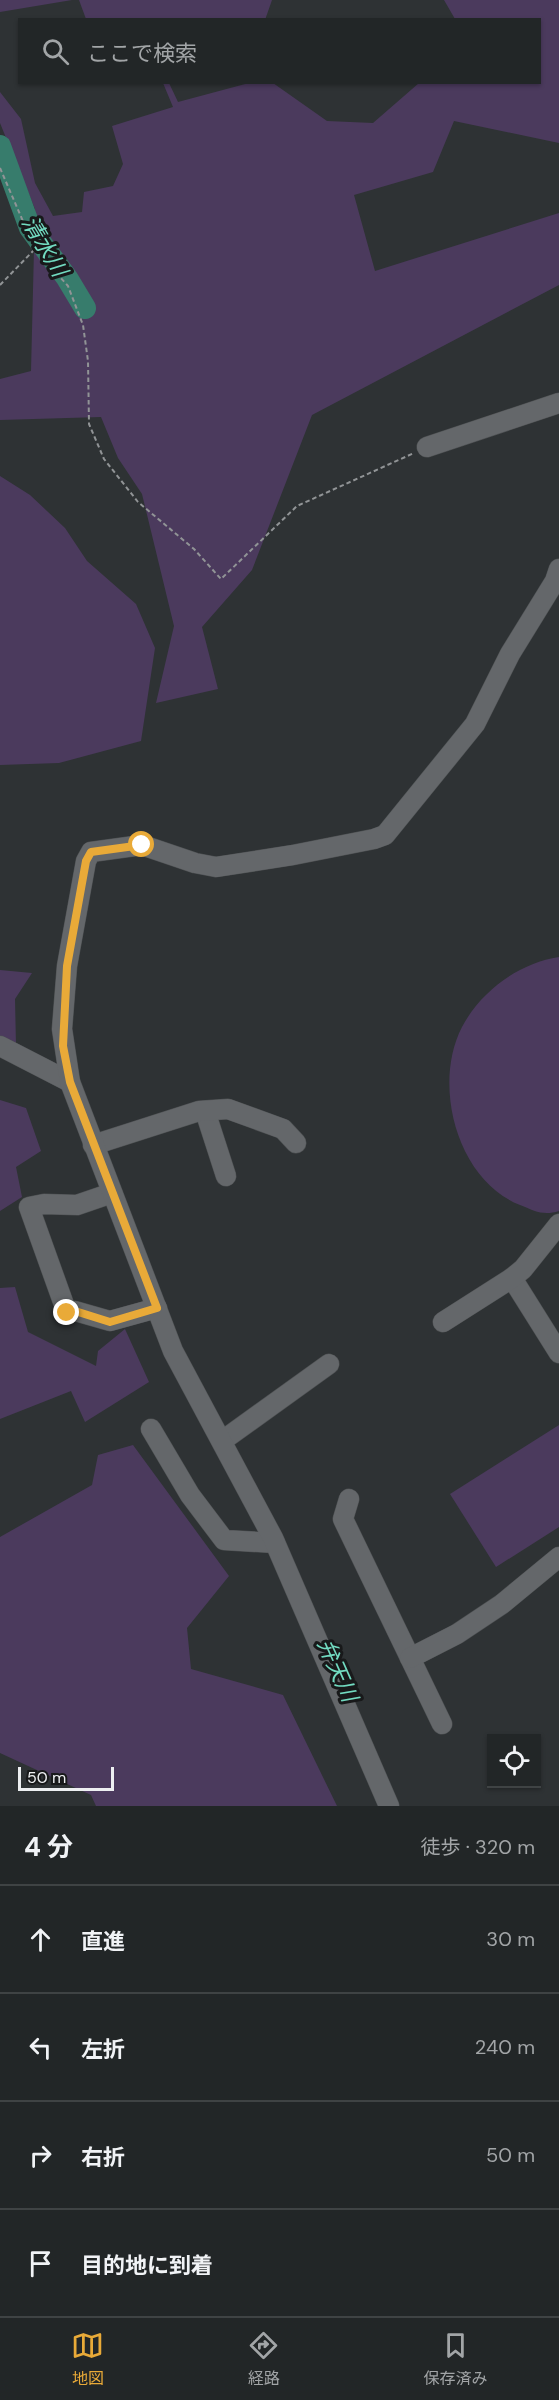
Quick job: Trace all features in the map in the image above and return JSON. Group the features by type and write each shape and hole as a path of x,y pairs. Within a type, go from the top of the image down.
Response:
{"street":[{"path":"427,447 559,403"},
{"path":"389,1806 275,1543 173,1351 93,1145 70,1082 62,1029 67,966 86,861 91,852 142,845 195,863 216,867 293,855 385,835 475,724 510,654 555,581 559,569"},
{"path":"0,1046 70,1082"},
{"path":"93,1145 205,1111 228,1109 283,1130 296,1143"},
{"path":"205,1111 226,1176"},
{"path":"112,1193 77,1205 44,1204 29,1207 67,1313 75,1311 110,1322 157,1308"},
{"path":"443,1322 523,1269 559,1224"},
{"path":"512,1278 559,1353"},
{"path":"222,1441 329,1364"},
{"path":"150,1430 190,1495 224,1540 275,1543"},
{"path":"349,1499 343,1520 442,1724"},
{"path":"410,1658 457,1634 502,1604 559,1557"}],"path":[{"path":"0,168 35,249 68,286 83,325 88,361 89,424 104,459 138,502 194,549 221,579 297,506 427,447"},
{"path":"0,285 35,249"}],"shaded area":[{"path":"0,0 72,0 0,12"},
{"path":"79,0 272,0 266,18 86,18"},
{"path":"444,0 559,0 559,143 454,121 433,172 354,195 375,271 559,213 559,285 312,415 252,570 202,627 218,689 156,703 174,626 142,494 118,458 101,417 0,420 0,379 31,371 35,209 0,123 0,92 21,119 35,183 53,216 82,212 84,192 113,186 123,164 112,126 173,107 163,84 169,84 178,102 245,84 274,84 327,121 373,123 418,84 541,84 541,18 454,18"},
{"path":"0,476 30,495 65,528 87,561 136,604 155,648 141,741 59,763 0,765"},
{"path":"559,957 559,1211 544,1213 520,1205 498,1193 480,1175 466,1153 456,1128 451,1102 450,1076 453,1050 462,1027 490,991 530,965"},
{"path":"0,970 32,973 15,999 16,1045 0,1043"},
{"path":"0,1100 26,1108 41,1151 16,1167 22,1197 0,1211"},
{"path":"15,1287 28,1332 96,1366 98,1351 125,1329 149,1382 85,1422 71,1391 0,1419 0,1288"},
{"path":"559,1425 559,1527 496,1567 450,1494"},
{"path":"133,1445 229,1576 187,1628 191,1669 283,1695 337,1806 96,1806 91,1795 0,1753 0,1537 92,1485 98,1455"}],"waterway":[{"name":"清水川","path":"0,146 30,228 67,278 85,308"}],"route":[{"path":"67,1313 75,1311 110,1322 157,1308 70,1082 62,1029 67,966 86,861 91,852 142,845"}],"water label":[{"name":"弁天川","path":"338,1670"}]}
